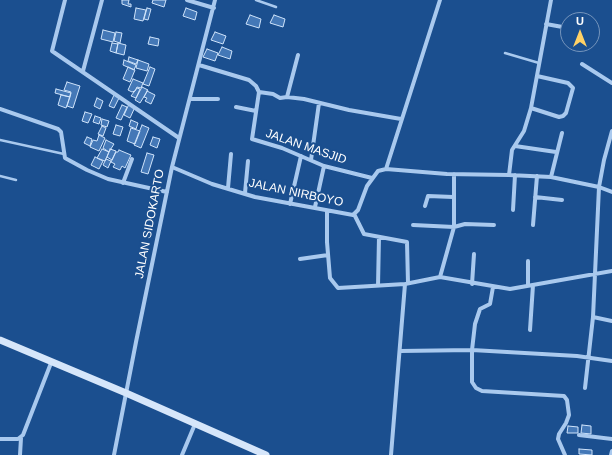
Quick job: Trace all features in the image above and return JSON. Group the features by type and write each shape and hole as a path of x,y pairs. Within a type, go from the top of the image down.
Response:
{"main road":[{"path":"0,340 51,363 126,393 266,455"}],"street":[{"path":"65,0 52,52 83,71 179,138"},
{"path":"83,71 102,0"},
{"path":"187,0 214,8"},
{"name":"JALAN SIDOKARTO","path":"114,455 172,167 200,65 215,0"},
{"path":"386,169 440,0"},
{"path":"509,174 510,158 524,131 531,108 551,0"},
{"path":"546,24 560,27"},
{"path":"287,97 298,55"},
{"path":"582,64 612,83"},
{"path":"200,65 249,80 260,92 273,94 280,98 287,97 401,119"},
{"path":"531,108 559,117 563,116 566,113 573,88 568,83 537,76"},
{"name":"JALAN MASJID","path":"260,92 252,139 301,156 324,166 372,178"},
{"path":"190,99 218,99"},
{"path":"311,160 319,103"},
{"path":"236,107 256,111"},
{"path":"0,109 14,112 58,129 61,132 65,158 87,170 108,179 168,192"},
{"path":"585,388 593,317 599,187 604,160 612,131"},
{"path":"551,177 556,152 562,133"},
{"path":"515,146 556,152"},
{"path":"228,188 231,154"},
{"path":"290,204 301,156"},
{"path":"123,182 132,158"},
{"path":"245,193 248,161"},
{"path":"314,208 324,166"},
{"name":"JALAN NIRBOYO","path":"172,167 212,184 255,197 328,212 354,214 358,210 372,178"},
{"path":"372,178 378,171 386,169 454,174 509,174 551,177 599,187 612,192"},
{"path":"440,278 454,227 454,174"},
{"path":"513,210 515,175"},
{"path":"532,225 537,176"},
{"path":"425,206 428,196 453,197"},
{"path":"535,197 562,200"},
{"path":"328,212 328,255 330,278 338,288 407,284 440,278 510,289 612,271"},
{"path":"354,214 364,234 407,242 407,284 400,351 395,428 391,455"},
{"path":"413,225 454,227 465,224 494,225"},
{"path":"378,286 379,237"},
{"path":"472,284 474,254"},
{"path":"300,259 328,255"},
{"path":"528,261 528,286"},
{"path":"530,330 533,285"},
{"path":"493,287 490,304 480,309 477,316 472,350 472,382 476,388 482,391 564,396 567,400 569,415 558,439 565,455"},
{"path":"593,317 612,321"},
{"path":"400,351 472,350 588,357 612,361"},
{"path":"20,455 21,438 51,363"},
{"path":"182,455 195,424"},
{"path":"579,435 612,439"},
{"path":"0,439 21,438"},
{"path":"611,455 612,451"}],"lane":[{"path":"256,0 276,7"},
{"path":"505,54 540,63"},
{"path":"0,140 64,154"},
{"path":"0,176 16,180"}],"building":[{"path":"122,0 129,0 128,4 131,4 131,7 122,4"},
{"path":"153,0 166,0 164,7 152,3"},
{"path":"136,8 146,10 143,21 134,19"},
{"path":"147,8 151,9 148,20 144,19"},
{"path":"186,8 197,12 195,20 183,16"},
{"path":"250,15 261,19 259,28 246,24"},
{"path":"274,15 285,19 283,27 270,23"},
{"path":"103,30 115,33 113,42 101,39"},
{"path":"116,32 122,33 120,43 114,41"},
{"path":"215,32 226,36 223,44 211,40"},
{"path":"150,37 159,39 158,46 148,44"},
{"path":"112,43 118,44 116,53 110,51"},
{"path":"118,43 126,45 124,55 116,53"},
{"path":"222,47 232,51 230,59 218,55"},
{"path":"207,49 218,53 215,61 203,57"},
{"path":"129,57 138,60 136,64 128,61"},
{"path":"124,60 136,65 134,70 123,65"},
{"path":"138,60 149,64 147,71 136,68"},
{"path":"128,67 135,70 130,82 123,79"},
{"path":"150,67 155,69 149,86 143,84"},
{"path":"133,79 143,83 141,88 137,87 135,91 132,92 128,90"},
{"path":"67,82 80,86 73,108 67,106 71,92 64,90"},
{"path":"142,87 148,90 140,103 135,100"},
{"path":"137,88 140,89 136,98 131,96"},
{"path":"56,89 71,93 70,97 55,93"},
{"path":"147,91 155,95 151,104 145,101 147,98 144,97"},
{"path":"61,95 70,97 66,108 58,105"},
{"path":"114,95 119,98 114,108 109,106"},
{"path":"97,98 103,101 100,109 94,106"},
{"path":"129,104 135,107 130,118 124,115"},
{"path":"122,105 127,107 121,120 116,118"},
{"path":"85,112 92,114 88,123 82,121"},
{"path":"95,116 101,118 99,124 93,122"},
{"path":"102,119 109,121 107,127 101,125"},
{"path":"131,120 138,123 136,129 129,126"},
{"path":"116,125 123,127 120,136 113,134"},
{"path":"142,125 149,128 141,148 134,145"},
{"path":"102,126 106,128 103,136 98,134"},
{"path":"131,128 140,131 135,144 127,141"},
{"path":"99,135 105,138 99,151 90,147 93,140 97,141"},
{"path":"87,137 92,139 90,146 84,143"},
{"path":"153,137 160,139 157,148 150,145"},
{"path":"106,140 114,144 109,152 103,148"},
{"path":"102,149 109,152 105,161 97,158"},
{"path":"110,149 116,151 112,160 107,157"},
{"path":"119,150 131,155 125,168 122,166 120,170 113,167 115,164 111,162 116,152"},
{"path":"147,153 154,155 148,174 141,172"},
{"path":"95,157 103,161 99,169 91,165"},
{"path":"106,159 111,161 108,168 103,165"},
{"path":"582,425 591,426 591,434 581,433"},
{"path":"568,426 578,427 578,433 567,433"},
{"path":"579,449 592,450 592,455 579,454"}]}
